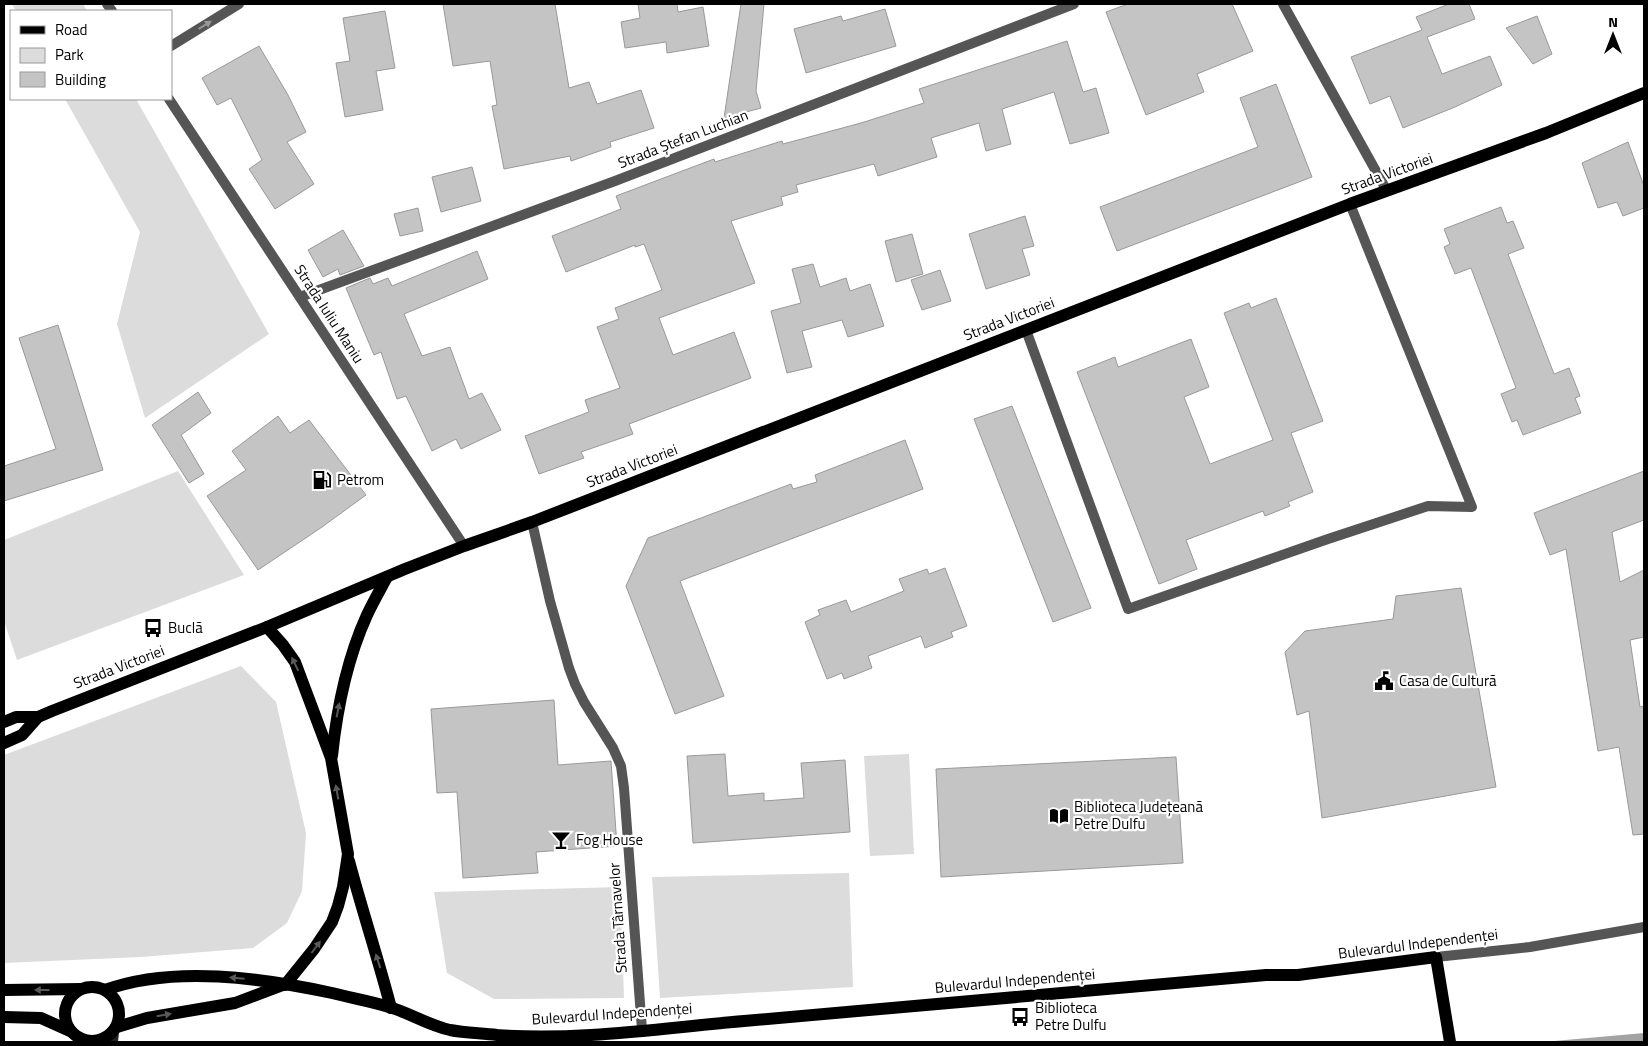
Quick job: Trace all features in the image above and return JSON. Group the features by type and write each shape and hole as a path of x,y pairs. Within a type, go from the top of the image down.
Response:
{"main road":[{"name":"Strada Victoriei","path":"4,743 22,735 38,718 52,711 268,627 464,546 532,522 1350,204 1546,133 1644,93"},
{"path":"331,758 339,704 351,656 367,615 386,577"},
{"path":"268,627 295,662 331,758 348,854 362,910 391,1008"},
{"name":"Strada Victoriei","path":"4,722 16,717 38,718"},
{"path":"4,1017 41,1018 77,1037 92,1042 104,1039 147,1018 235,1003 285,985 314,949 332,922 343,887 348,854"},
{"name":"Bulevardul Independenței","path":"105,990 142,979 235,977 323,992 391,1008 449,1030 523,1036 583,1035 1266,974 1298,975 1436,956"},
{"path":"1436,956 1450,1042"},
{"path":"4,990 96,988 105,990 114,998 119,1009 120,1018 114,1034"},
{"path":"77,1037 66,1020 66,1008 71,997 81,989"}],"street":[{"path":"172,45 239,4"},
{"name":"Strada Ștefan Luchian","path":"300,297 615,181 1074,4"},
{"path":"1284,4 1387,191"},
{"name":"Strada Iuliu Maniu","path":"170,100 464,546"},
{"path":"1026,330 1128,609 1428,506 1472,507 1350,204"},
{"name":"Strada Târnavelor","path":"532,522 550,601 572,676 584,702 613,748 621,766 642,1030"},
{"name":"Bulevardul Independenței","path":"1436,956 1530,947 1644,928"}],"green space":[{"path":"12,4 83,4 86,10 15,10"},
{"path":"66,100 137,100 269,334 145,418 117,324 140,232"},
{"path":"178,471 244,575 17,660 4,621 4,540"},
{"path":"241,666 276,702 306,833 302,891 287,923 253,948 141,957 4,963 4,755"},
{"path":"909,754 914,854 870,856 864,756"},
{"path":"849,873 853,987 660,998 652,877"},
{"path":"620,887 624,998 494,999 447,973 434,892"}],"shaded area":[{"path":"1644,1033 1644,1042 1543,1042"}],"building":[{"path":"443,4 555,4 569,88 589,82 597,104 641,90 654,128 610,142 611,147 571,161 570,156 504,169 492,106 497,105 490,61 453,66"},
{"path":"638,4 677,4 678,12 703,7 709,46 667,53 666,42 625,48 621,22 640,18"},
{"path":"741,4 764,4 756,91 761,108 724,118"},
{"path":"1128,4 1232,4 1253,51 1197,74 1204,92 1146,115 1106,12"},
{"path":"1449,4 1469,4 1475,19 1427,37 1442,74 1490,56 1502,85 1403,128 1390,96 1370,104 1351,57 1422,30 1416,17"},
{"path":"885,9 896,46 806,73 794,29 841,16 843,21"},
{"path":"385,11 395,68 376,71 383,110 345,117 336,63 350,61 343,18"},
{"path":"1537,16 1552,54 1533,64 1506,28"},
{"path":"1067,41 1083,92 1096,88 1109,133 1070,144 1054,92 1002,109 1011,144 986,151 979,123 931,138 937,157 878,176 874,164 796,185 798,192 781,197 783,205 731,221 755,283 659,318 673,355 734,332 751,378 629,424 633,434 581,452 584,458 539,474 525,436 589,412 585,400 620,388 597,327 619,319 615,308 662,290 644,244 635,247 635,245 566,272 552,236 621,209 616,196 714,159 715,162 782,141 783,144 861,123 924,103 919,89"},
{"path":"259,46 288,95 306,132 287,142 314,184 275,209 249,169 262,160 231,98 217,105 202,78"},
{"path":"1276,84 1312,177 1117,251 1100,207 1258,147 1240,98"},
{"path":"1628,142 1644,186 1644,208 1623,216 1617,202 1598,208 1582,163"},
{"path":"472,167 481,201 441,212 432,177"},
{"path":"1501,207 1507,223 1513,221 1524,248 1508,254 1554,374 1569,368 1580,396 1575,398 1581,413 1523,435 1517,420 1512,422 1501,394 1516,388 1471,268 1455,274 1444,247 1450,244 1444,229"},
{"path":"418,208 423,231 400,236 394,214"},
{"path":"1025,216 1034,246 1022,249 1030,275 986,289 969,234"},
{"path":"343,230 364,266 340,275 338,269 323,277 308,250"},
{"path":"912,234 923,274 896,282 885,241"},
{"path":"477,251 488,279 404,314 422,356 450,347 469,399 482,393 501,430 461,449 456,439 432,451 406,396 397,399 381,352 374,355 346,288 370,278 373,284 388,278 392,286"},
{"path":"813,264 820,287 846,278 850,291 870,284 884,326 848,337 842,320 802,331 812,367 787,373 771,311 801,303 792,269"},
{"path":"940,270 951,301 922,310 911,280"},
{"path":"1276,298 1323,421 1291,433 1313,492 1288,502 1290,506 1265,516 1263,511 1186,540 1197,569 1159,584 1077,372 1115,357 1118,367 1191,339 1209,387 1184,397 1210,464 1273,440 1224,313 1249,303 1251,308"},
{"path":"58,325 103,470 4,501 4,466 56,449 19,338"},
{"path":"198,392 211,413 181,435 204,474 189,483 152,425"},
{"path":"1012,406 1091,608 1053,622 974,419"},
{"path":"278,416 290,433 309,420 366,495 258,570 207,496 246,470 232,451"},
{"path":"905,440 923,489 680,581 724,696 675,714 626,586 648,538 791,484 793,489 817,482 815,475"},
{"path":"1644,471 1644,520 1612,532 1620,582 1644,570 1644,637 1630,640 1640,707 1644,706 1644,834 1633,835 1619,747 1598,751 1566,549 1550,555 1534,513"},
{"path":"945,568 967,626 951,632 953,637 925,648 921,636 868,656 872,668 844,679 842,673 827,679 805,622 820,615 818,610 846,600 851,612 904,591 899,579 927,569 929,574"},
{"name":"Casa de Cultură","path":"1461,588 1496,787 1322,818 1309,711 1297,715 1285,652 1305,631 1393,619 1396,596"},
{"path":"554,700 558,765 611,761 617,846 536,852 538,873 463,878 457,792 437,793 431,709"},
{"path":"725,754 728,796 764,793 764,801 804,798 801,763 845,760 850,832 693,843 687,756"},
{"name":"Biblioteca Județeană Petre Dulfu","path":"1176,757 1183,863 941,877 936,769"}],"place":[{"name":"Petrom","path":"322,480"},
{"name":"Buclă","path":"153,628"},
{"name":"Casa de Cultură","path":"1384,681"},
{"name":"Biblioteca Județeană Petre Dulfu","path":"1059,816"},
{"name":"Fog House","path":"561,840"},
{"name":"Biblioteca Petre Dulfu","path":"1020,1017"}]}
